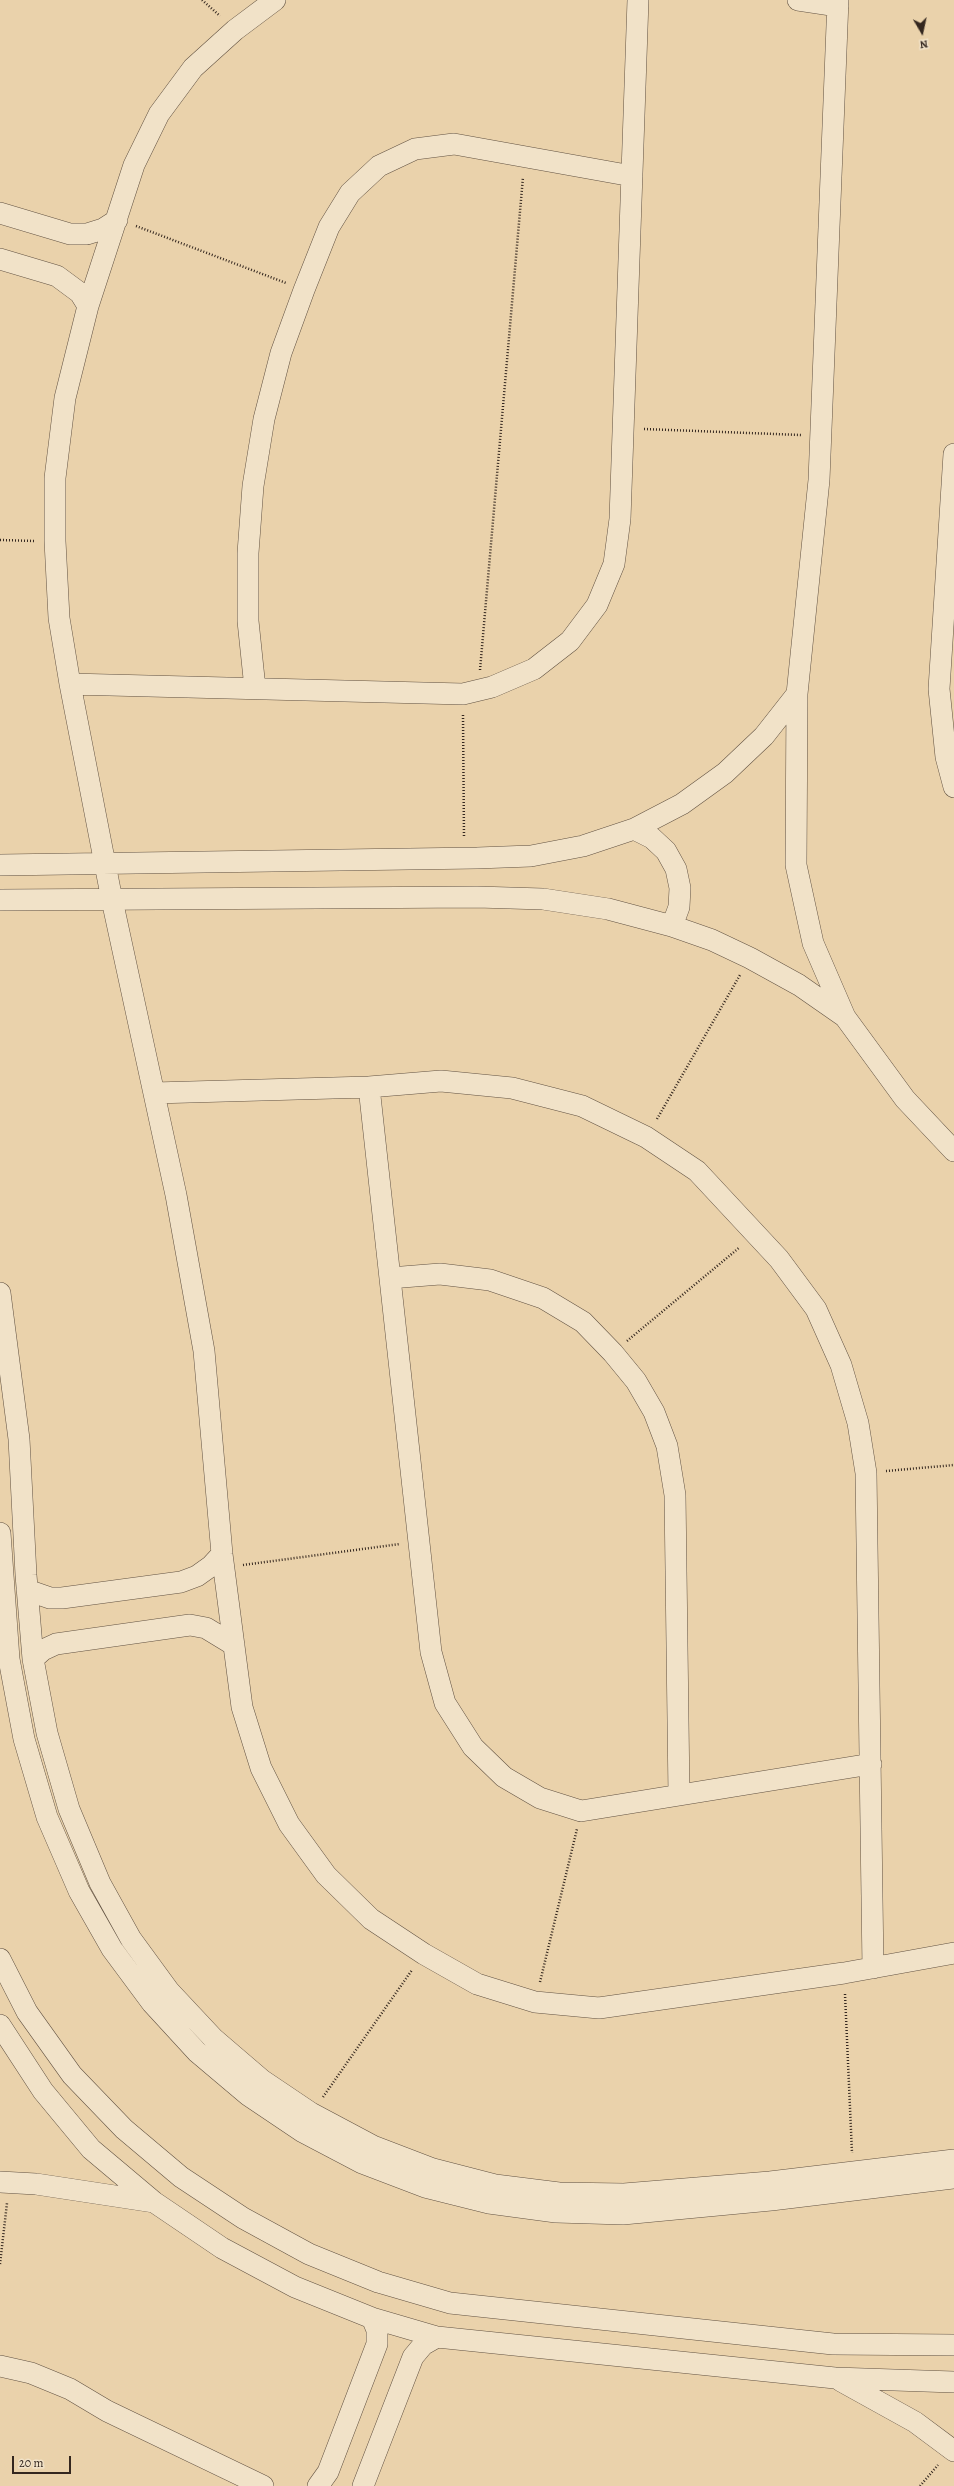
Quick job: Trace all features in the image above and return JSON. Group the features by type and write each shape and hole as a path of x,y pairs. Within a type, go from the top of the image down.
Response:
{"street":[{"path":"275,0 235,30 193,68 159,114 134,165 88,306 65,398 55,478 55,541 58,618 112,900 154,1093 204,1351 223,1561 242,1707 260,1768 289,1824 326,1875 371,1919 424,1954 477,1984 535,2002 599,2008 844,1973 954,1952"},
{"path":"70,684 471,692 492,687 534,669 570,641 597,605 614,564 620,519 638,0"},
{"path":"798,0 838,3 819,480 796,694 796,865 813,943 845,1017 905,1099 954,1151"},
{"path":"255,688 248,606 248,553 253,486 268,404 281,353 304,290 329,228 350,193 379,166 415,149 454,144 632,176"},
{"path":"0,213 70,234 92,232 103,229 117,220"},
{"path":"0,259 57,276 80,293 88,306"},
{"path":"954,454 939,689 946,757 954,787"},
{"path":"0,865 531,856 584,846 634,829 682,804 726,773 764,736 796,694"},
{"path":"634,829 652,838 666,851 676,869 680,888 679,907 672,926"},
{"path":"0,900 469,897 543,899 608,909 672,926 750,958 799,985 845,1017"},
{"path":"154,1093 369,1087 441,1081 512,1088 582,1106 646,1137 697,1171 779,1259 819,1316 841,1365 858,1423 866,1473 873,1968"},
{"path":"369,1087 431,1652 445,1702 473,1747 504,1777 540,1798 581,1811 871,1764"},
{"path":"390,1278 440,1274 490,1280 549,1302 583,1322 613,1353 636,1381 654,1412 667,1446 675,1495 679,1795"},
{"path":"0,1293 20,1439 27,1590 33,1659 47,1733 69,1809 100,1883 131,1940 169,1991 213,2038 262,2080 311,2114 373,2146 433,2169 495,2184 559,2193 624,2194 770,2182 954,2160"},
{"path":"0,1533 9,1659 24,1739 47,1817 80,1891 112,1949 152,2003 197,2052 248,2095 284,2120 303,2132 362,2163 425,2187 489,2203 556,2212 623,2214 771,2200 954,2178"},
{"path":"27,1590 50,1598 62,1598 181,1582 197,1576 211,1566 223,1561"},
{"path":"33,1659 43,1650 56,1644 190,1625 206,1628 234,1645"},
{"path":"2,1969 27,2012 72,2075 124,2129 181,2177 243,2218 309,2254 378,2282 450,2303 833,2344 954,2345"},
{"path":"0,2024 43,2091 91,2149 154,2202 222,2248 295,2287 372,2318 438,2337 835,2378 954,2382"},
{"path":"5,2183 36,2184 154,2202"},
{"path":"318,2486 328,2472 377,2344 377,2330 372,2318"},
{"path":"364,2486 413,2357 423,2345 438,2337"},
{"path":"0,2366 31,2373 70,2389 107,2411 263,2486"},
{"path":"835,2378 915,2422 953,2450"}],"path":[{"path":"464,858 471,692 524,157"},
{"path":"117,220 304,290"},
{"path":"623,428 821,436"},
{"path":"0,540 55,541"},
{"path":"646,1137 750,958"},
{"path":"613,1353 756,1233"},
{"path":"866,1473 954,1465"},
{"path":"223,1561 419,1541"},
{"path":"535,2002 581,1811"},
{"path":"311,2114 424,1954"},
{"path":"844,1973 853,2171"},
{"path":"0,2264 5,2183"},
{"path":"920,2486 953,2450"}]}
